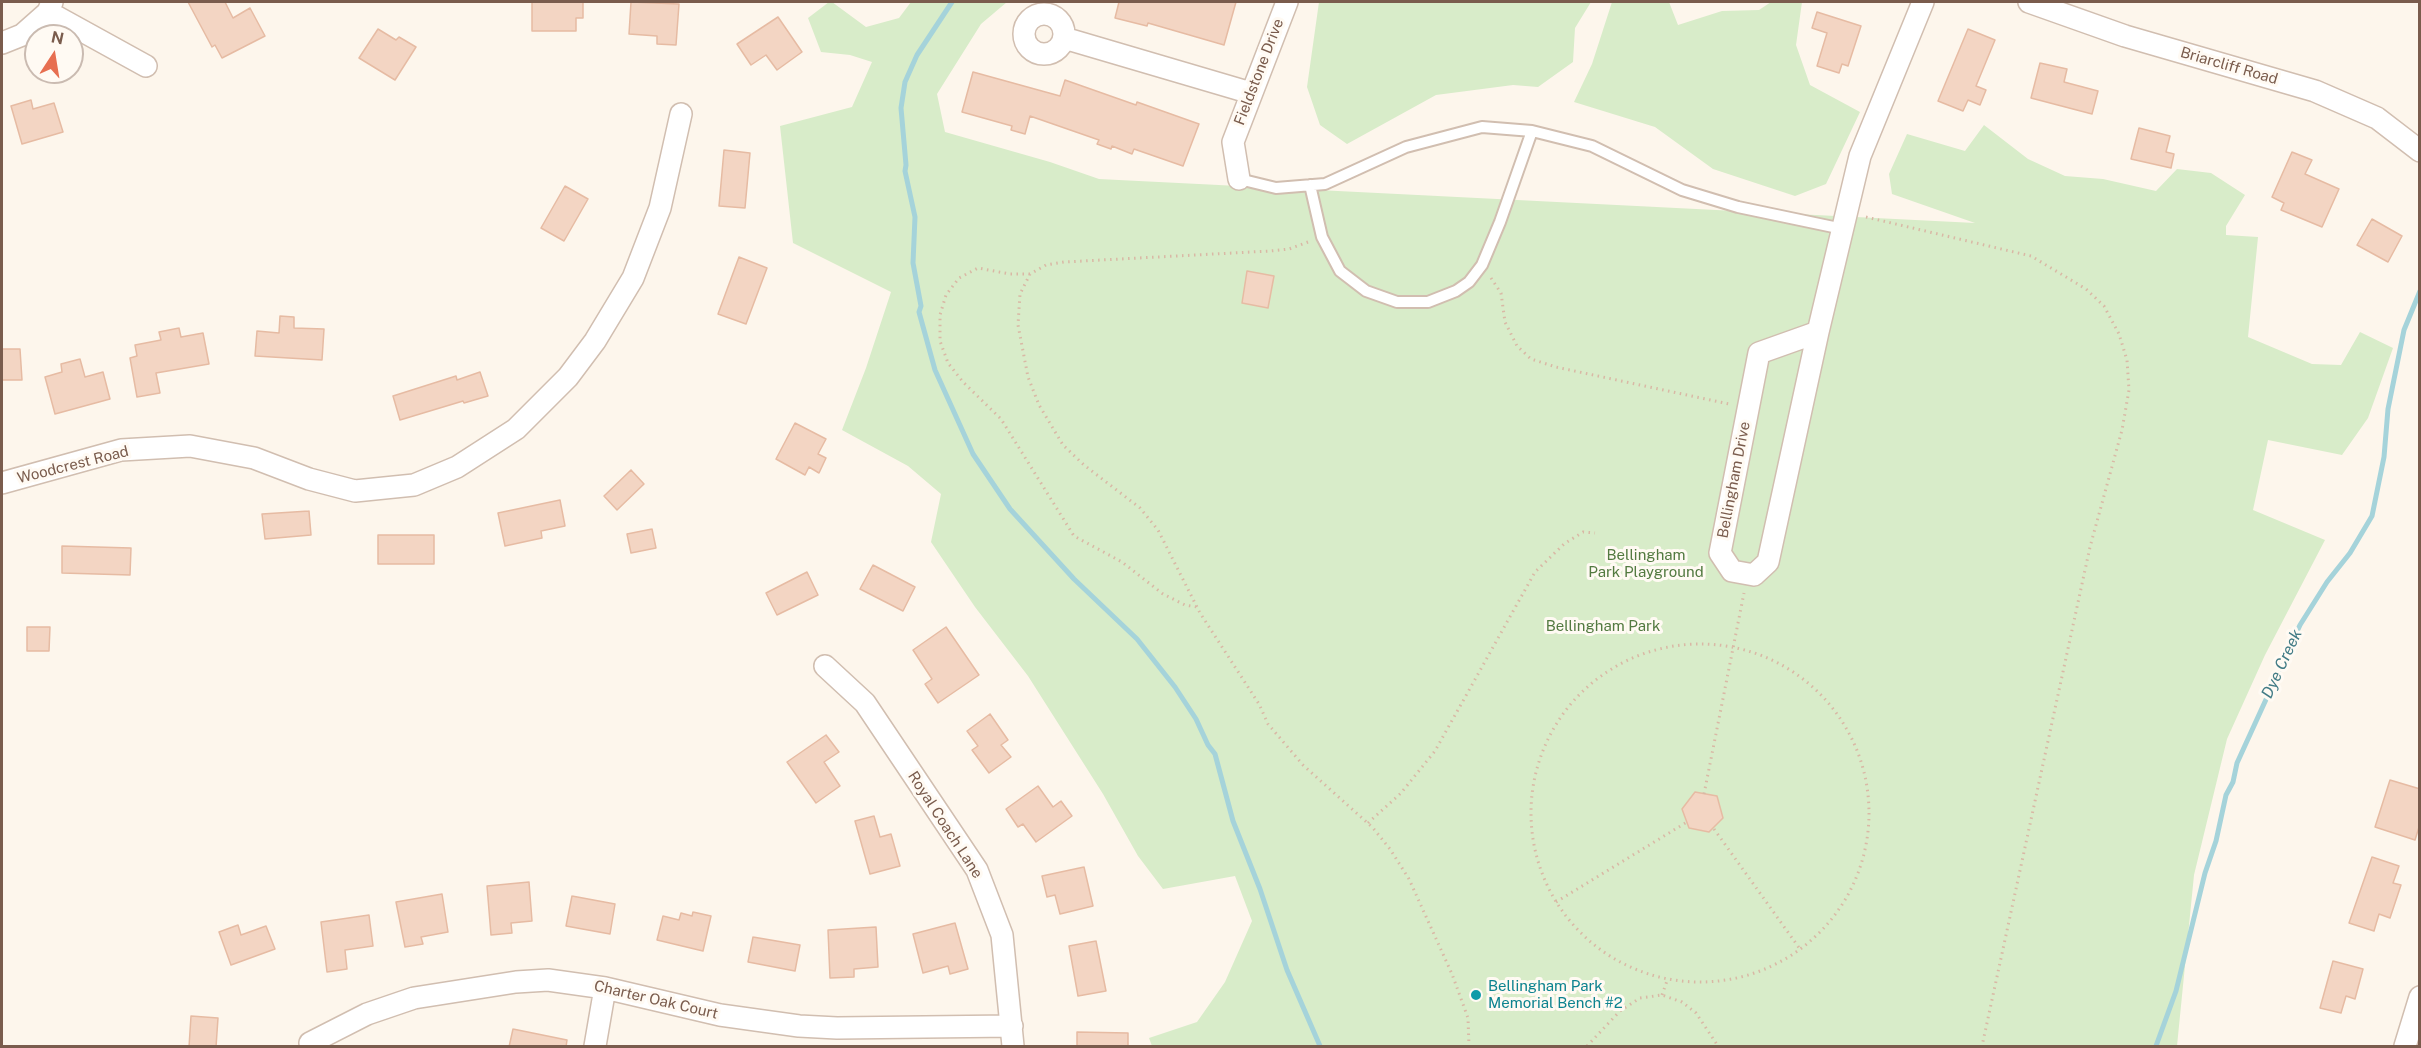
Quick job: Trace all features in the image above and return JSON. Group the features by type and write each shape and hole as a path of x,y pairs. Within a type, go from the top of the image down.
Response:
{"street":[{"name":"Fieldstone Drive","path":"1239,178 1233,142 1287,2"},
{"path":"1748,574 1754,575 1768,562 1818,332 1860,156 1923,2"},
{"name":"Briarcliff Road","path":"2029,2 2125,36 2315,91 2377,118 2420,151"},
{"path":"2,43 22,35 50,7 146,66"},
{"path":"1064,38 1251,93"},
{"name":"Woodcrest Road","path":"2,483 121,450 190,446 254,458 309,479 355,491 414,485 457,467 516,429 568,376 596,341 633,278 660,208 681,114"},
{"name":"Bellingham Drive","path":"1748,574 1732,571 1720,553 1759,353 1818,332"},
{"name":"Royal Coach Lane","path":"825,666 865,703 977,870 1002,935 1012,1036"},
{"name":"Charter Oak Court","path":"310,1043 367,1014 414,998 516,982 548,980 605,988 720,1015 799,1026 1012,1036"},
{"path":"595,1047 605,988"},
{"path":"2405,1047 2420,997"}],"lane":[{"path":"1239,178 1276,188 1325,184 1406,147 1482,127 1532,131 1592,146 1682,190 1738,207 1845,221"},
{"path":"1310,185 1322,237 1340,271 1366,291 1397,302 1428,302 1456,291 1468,282 1482,265 1500,222 1532,131"}],"path":[{"path":"1845,221 2031,256 2086,289 2104,306 2119,334 2127,360 2129,390 2122,430 2090,547 1982,1047"},
{"path":"1197,607 1185,605 1163,594 1122,562 1074,536 1001,419 963,382 948,363 940,341 940,315 946,295 959,278 978,268 1010,274 1030,273 1064,262 1270,252 1289,249 1322,237"},
{"path":"1482,265 1501,293 1505,322 1517,346 1531,359 1556,367 1748,408"},
{"path":"1030,273 1020,294 1018,325 1028,377 1040,405 1063,445 1084,465 1140,508 1158,530 1197,607 1259,704 1268,724 1304,765 1368,823 1390,849 1409,879 1452,974 1468,1018 1469,1047"},
{"path":"1368,823 1401,793 1435,751 1534,572 1564,544 1583,532 1595,533"},
{"path":"1704,794 1748,574"},
{"path":"1702,644 1732,646 1761,655 1788,668 1813,686 1833,708 1850,733 1862,761 1868,790 1870,821 1866,851 1856,879 1842,906 1823,929 1800,949 1751,974 1724,980 1696,981 1668,978 1641,971 1616,959 1586,937 1556,902 1543,875 1534,846 1531,816 1533,786 1540,757 1552,729 1569,705 1591,684 1616,666 1643,654 1672,646 1702,644"},
{"path":"1556,902 1687,822"},
{"path":"1714,829 1800,949"},
{"path":"1662,995 1668,978"},
{"path":"1587,1047 1620,1011 1640,998 1662,995 1682,1002 1696,1013 1718,1047"}],"green space":[{"name":"Bellingham Park","path":"829,2 866,27 899,18 911,2 1007,2 981,24 937,94 945,132 1050,162 1099,179 1975,223 1892,194 1889,174 1907,134 1965,151 1984,125 2028,159 2065,176 2103,179 2156,191 2177,169 2211,173 2245,195 2226,226 2226,235 2258,237 2248,337 2312,364 2341,365 2360,332 2393,348 2368,418 2342,455 2268,440 2253,510 2325,540 2265,655 2227,739 2194,875 2177,1046 1152,1046 1149,1038 1197,1022 1225,982 1252,921 1235,876 1163,889 1138,856 1103,794 1028,676 975,607 931,542 941,494 908,466 842,430 866,368 891,292 793,243 780,126 852,107 872,62 850,55 821,52 808,18"},
{"path":"1319,2 1591,2 1575,28 1573,62 1538,87 1513,85 1436,95 1347,144 1320,125 1307,87"},
{"path":"1612,2 1669,2 1678,25 1722,11 1759,10 1771,2 1802,2 1796,45 1810,85 1860,112 1826,184 1795,196 1713,169 1655,127 1574,102 1592,64"}],"building":[{"path":"188,2 225,2 233,18 250,8 265,36 222,58 215,45 212,47"},
{"path":"532,2 583,2 583,18 576,18 576,31 532,31"},
{"path":"631,2 679,4 676,45 657,44 657,36 629,34"},
{"path":"1119,2 1236,2 1224,45 1148,23 1147,26 1115,18"},
{"path":"1817,12 1861,26 1848,66 1842,64 1839,73 1817,66 1827,33 1812,28"},
{"path":"778,17 802,52 777,70 766,55 751,65 737,44"},
{"path":"378,29 396,40 399,37 416,47 395,80 359,58"},
{"path":"1968,29 1995,40 1976,86 1986,90 1980,105 1968,100 1963,111 1938,101"},
{"path":"2040,63 2067,69 2064,82 2098,91 2092,114 2031,98"},
{"path":"973,72 1060,96 1065,80 1199,124 1183,166 1134,149 1132,154 1112,146 1111,149 1097,144 1099,140 1030,116 1025,134 1011,130 1012,126 962,112"},
{"path":"31,100 33,109 54,103 63,132 22,144 11,106"},
{"path":"2139,128 2170,136 2166,152 2174,154 2171,168 2131,159"},
{"path":"724,150 750,153 745,208 719,206"},
{"path":"2292,152 2312,160 2305,174 2339,189 2322,227 2281,210 2284,203 2272,197"},
{"path":"565,186 588,199 564,241 541,228"},
{"path":"2372,219 2402,236 2388,262 2357,245"},
{"path":"739,257 767,268 746,324 718,314"},
{"path":"1247,271 1274,276 1268,308 1242,303"},
{"path":"280,316 294,317 294,328 324,329 322,360 255,356 257,331 279,333"},
{"path":"179,328 181,337 203,333 209,364 156,373 160,393 137,397 130,358 137,356 135,345 161,340 159,332"},
{"path":"2,349 20,349 22,380 2,380"},
{"path":"80,359 85,377 103,372 110,399 55,414 45,377 62,372 61,364"},
{"path":"480,372 488,396 400,420 393,396 456,376 457,380"},
{"path":"795,423 826,439 818,454 826,458 819,473 809,467 805,475 776,459"},
{"path":"631,470 644,484 617,510 604,496"},
{"path":"560,500 565,526 541,531 542,538 505,546 498,513"},
{"path":"309,511 311,535 265,539 262,514"},
{"path":"652,529 656,548 631,553 627,534"},
{"path":"378,535 434,535 434,564 378,564"},
{"path":"62,546 131,548 130,575 62,573"},
{"path":"873,565 915,587 903,611 860,589"},
{"path":"807,572 818,595 777,615 766,593"},
{"path":"27,627 50,627 49,651 27,651"},
{"path":"946,627 979,675 938,703 925,684 932,679 913,650"},
{"path":"990,714 1008,740 1001,745 1011,757 989,773 972,750 978,746 967,731"},
{"path":"826,735 839,752 824,762 840,786 816,803 787,762"},
{"path":"2390,780 2420,789 2420,824 2415,840 2375,827"},
{"path":"1038,786 1053,807 1061,801 1072,816 1036,842 1023,824 1018,827 1006,809"},
{"path":"1695,792 1717,796 1723,818 1709,832 1689,828 1682,809"},
{"path":"874,816 880,837 891,834 900,866 870,874 855,821"},
{"path":"2372,857 2399,866 2393,883 2401,885 2390,918 2379,914 2374,931 2349,923"},
{"path":"1084,867 1093,906 1060,914 1055,895 1047,897 1042,876"},
{"path":"529,882 532,921 511,923 512,933 491,935 487,886"},
{"path":"442,894 448,932 421,937 423,944 405,947 396,902"},
{"path":"572,896 615,904 610,934 566,926"},
{"path":"693,912 711,916 703,951 657,940 663,916 679,920 681,913 692,916"},
{"path":"369,915 373,946 345,950 347,969 327,972 321,922"},
{"path":"955,923 968,969 950,974 948,966 923,973 913,934"},
{"path":"238,925 241,935 266,926 275,949 231,965 219,932"},
{"path":"876,927 878,967 854,969 854,977 830,978 828,930"},
{"path":"753,937 800,945 795,971 748,962"},
{"path":"1096,941 1106,991 1078,996 1069,946"},
{"path":"2333,961 2363,969 2355,999 2346,996 2341,1013 2320,1008"},
{"path":"191,1016 218,1018 216,1047 189,1047"},
{"path":"513,1029 567,1040 566,1047 509,1047"},
{"path":"1077,1032 1128,1033 1128,1047 1077,1047"}],"waterway":[{"path":"952,2 917,55 905,82 901,108 905,171 915,217 913,263 921,306 919,312 935,370 973,454 1010,509 1074,579 1137,639 1175,687 1196,719 1208,745 1215,754 1233,821 1260,889 1287,970 1320,1046"},
{"name":"Dye Creek","path":"2156,1046 2176,991 2205,873 2237,763 2300,625 2327,582 2350,553 2372,516 2384,457 2388,409 2404,330 2420,291"}],"place":[{"name":"Bellingham Park Memorial Bench #2","path":"1476,995"}],"park label":[{"name":"Bellingham Park Playground","path":"1646,564"}]}
